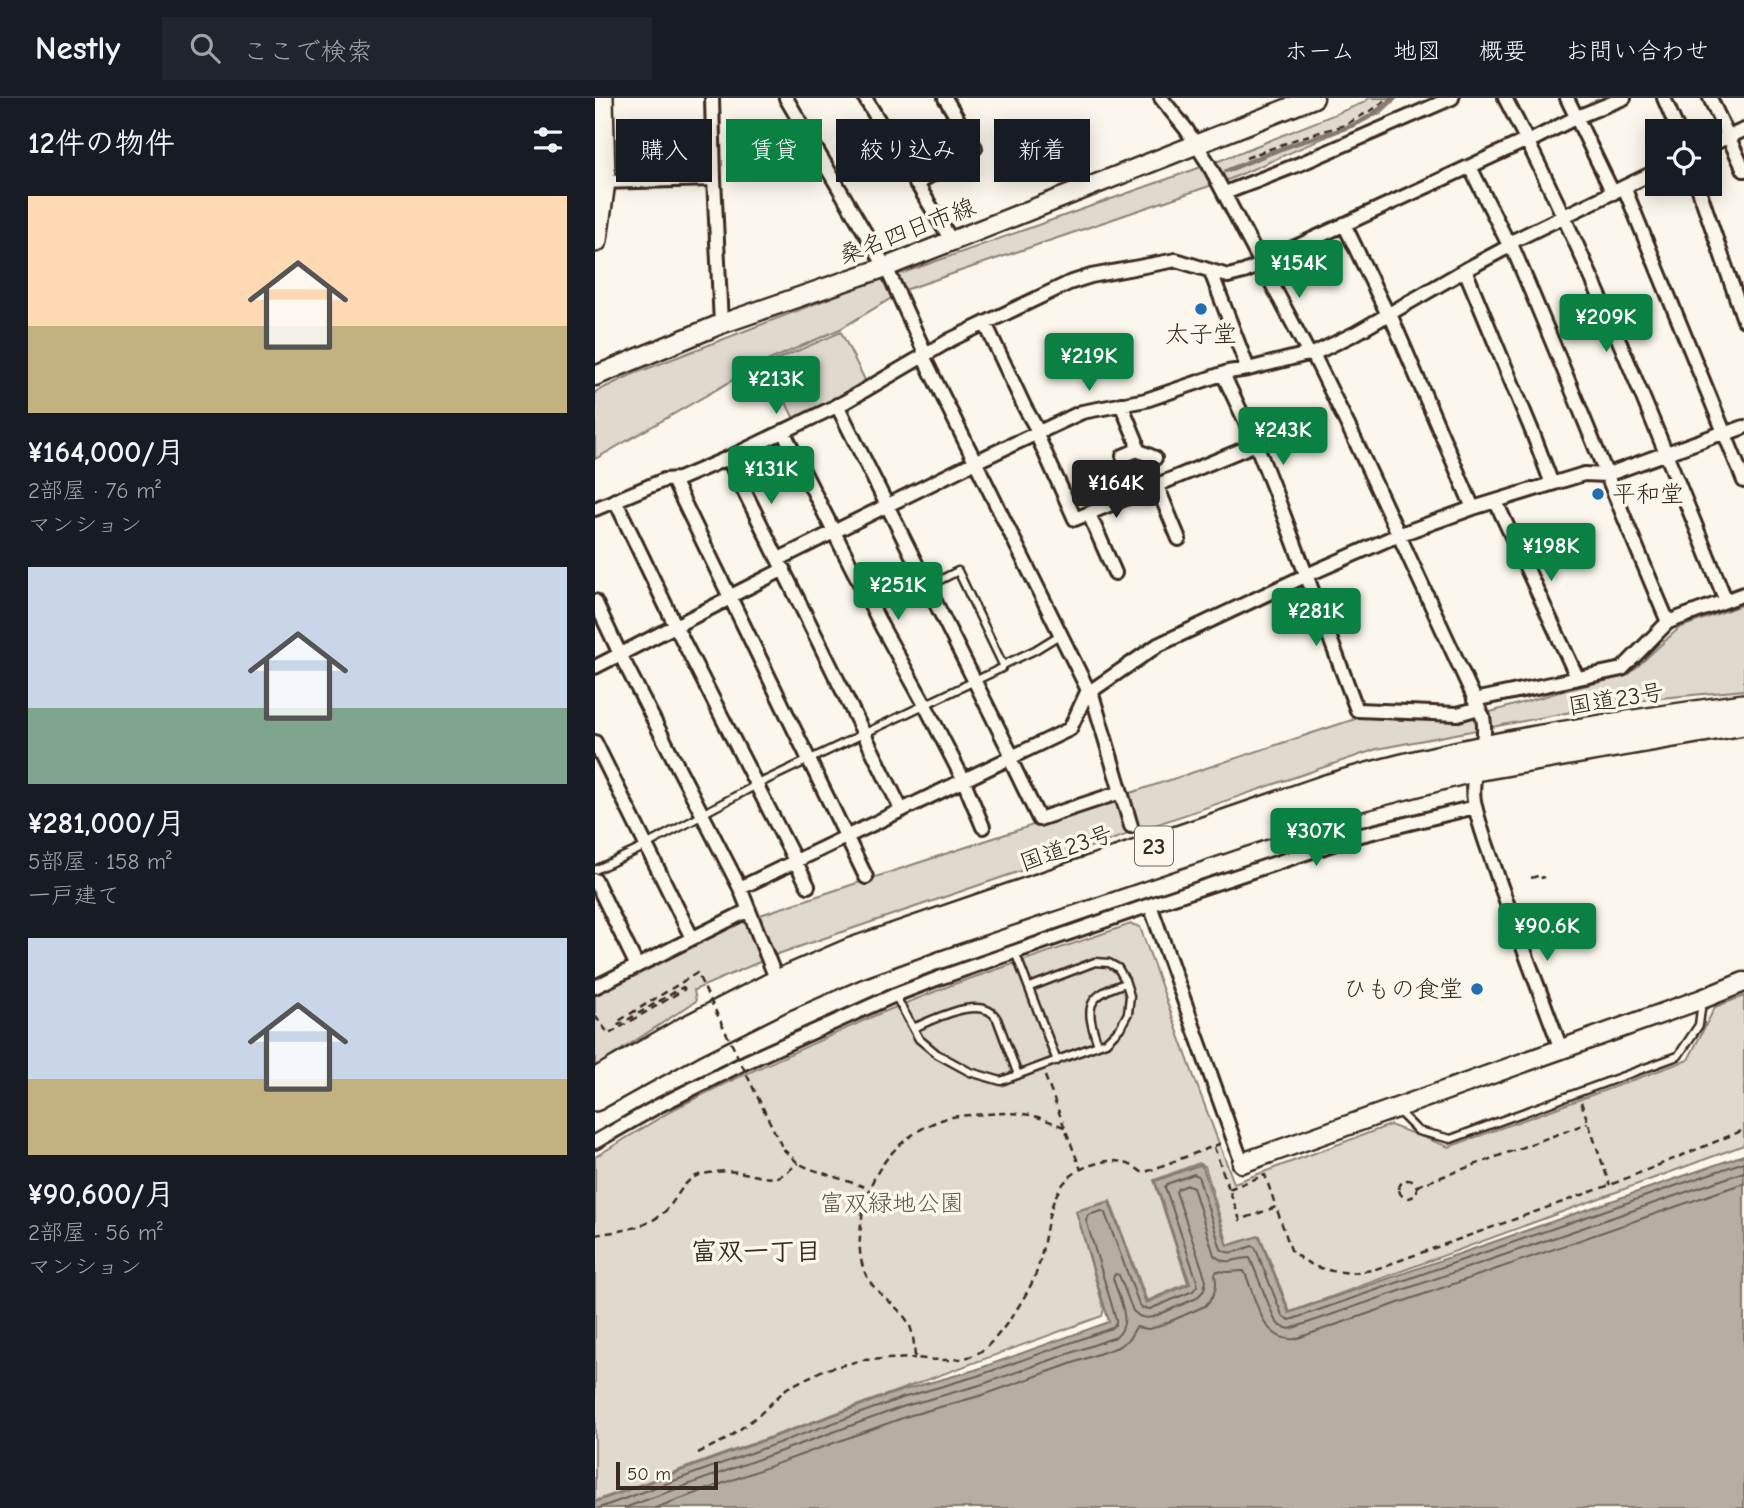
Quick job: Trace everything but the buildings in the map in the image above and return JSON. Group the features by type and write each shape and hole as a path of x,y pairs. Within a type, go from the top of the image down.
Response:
{"highway":[{"path":"595,240 601,98"},
{"name":"国道23号","path":"1478,759 1615,725 1744,706"},
{"name":"国道23号","path":"595,1099 694,1044 849,951 1326,787 1439,756 1478,759 1744,723"},
{"name":"国道23号","path":"595,1081 685,1029 781,990"}],"main road":[{"name":"桑名四日市線","path":"595,376 721,324 887,267 1314,98"},
{"path":"1242,1163 1744,982"}],"street":[{"path":"712,98 721,324"},
{"path":"786,98 887,267 975,462 1089,691 1131,825"},
{"path":"865,98 951,240"},
{"path":"916,184 975,148 945,98"},
{"path":"1161,98 1208,163 1311,354 1477,704 1485,727 1472,790 1475,807 1561,1049"},
{"path":"1223,190 1302,163 1452,98"},
{"path":"1505,98 1600,295 1726,601"},
{"path":"1567,98 1619,190 1744,481"},
{"path":"595,509 664,480 679,480 728,458 837,405 952,339 1052,290 1091,276 1176,260 1228,276 1244,272 1577,117 1624,98"},
{"path":"1664,98 1673,119"},
{"path":"1710,98 1744,170"},
{"path":"1722,139 1744,130"},
{"path":"1470,167 1510,245 1556,348 1668,622"},
{"path":"595,667 729,597 834,532 1037,432 1082,412 1146,400 1223,374 1311,354 1389,315 1513,241 1645,177"},
{"path":"599,182 714,179"},
{"path":"1701,196 1744,320"},
{"path":"1344,224 1389,315 1473,508"},
{"path":"1465,270 1552,484"},
{"path":"1211,272 1248,369"},
{"path":"985,323 1075,519 1256,444"},
{"path":"1223,374 1256,444 1357,710 1458,714 1477,704 1577,677 1622,668 1668,622 1744,594"},
{"path":"1121,404 1136,440 1137,450"},
{"path":"837,405 975,680 1038,819 1121,792"},
{"path":"740,888 1070,729 1089,691 1159,645 1307,575 1398,535 1473,508 1584,474 1606,475 1744,427"},
{"path":"783,431 883,629 925,703 963,779 983,827"},
{"path":"1123,456 1137,450 1155,458"},
{"path":"728,458 901,809"},
{"path":"673,480 866,877"},
{"path":"1157,485 1179,539"},
{"path":"615,500 675,626 808,886"},
{"path":"1496,502 1577,677"},
{"path":"1089,514 1115,573"},
{"path":"595,601 740,888 781,990"},
{"path":"595,742 692,938"},
{"path":"595,1142 658,1106 746,1062 939,978 1357,836 1475,807"},
{"path":"595,880 637,965"},
{"path":"1150,905 1242,1163"},
{"path":"595,987 749,910"}],"lane":[{"path":"927,586 958,571 1003,665"},
{"path":"595,870 756,785 1002,667 1061,635"},
{"path":"1016,952 1057,1060"},
{"path":"895,995 919,1039 937,1054 970,1072 1001,1081 1106,1042 1120,1028 1128,1013 1130,996 1126,983 1118,968 1109,963 1095,961 1030,987"},
{"path":"1098,1045 1090,1020 1094,1001 1107,989 1126,983"},
{"path":"1396,1109 1418,1131 1451,1139 1678,1056 1699,1025 1702,999"},
{"path":"913,1028 967,1008 984,1009 994,1013 1018,1075"}],"path":[{"path":"1246,158 1299,138 1345,125 1377,107 1387,98"},
{"path":"1531,878 1541,875 1541,878"},
{"path":"595,1016 609,1034 685,989 683,987 619,1025 617,1022 697,973 783,1149 808,1168 868,1188"},
{"path":"1041,1066 1081,1170"},
{"path":"1578,1093 1610,1185"},
{"path":"915,1358 908,1322 867,1278 860,1258 862,1215 868,1188 880,1167 894,1149 916,1132 944,1119 1006,1113 1033,1116 1064,1126"},
{"path":"1417,1186 1588,1123"},
{"path":"1229,1189 1265,1175 1291,1250 1316,1267 1352,1273 1373,1270 1610,1185 1744,1130"},
{"path":"698,1453 727,1440 787,1388 823,1370 863,1360 940,1360 961,1358 980,1352 1000,1332 1018,1307 1034,1277 1044,1247 1045,1228 1051,1205 1063,1183 1086,1167 1107,1161 1121,1161 1133,1165 1143,1173 1233,1139"},
{"path":"1214,1147 1240,1220 1276,1207"},
{"path":"595,1235 631,1229 651,1222 664,1213 694,1177 706,1173 734,1171 770,1178 779,1177 798,1163"},
{"path":"1405,1180 1411,1180 1417,1186 1417,1192 1410,1198 1400,1193 1399,1187 1405,1180"}],"green space":[{"path":"1369,98 1397,98 1381,113 1230,179 905,290 840,329 763,363 595,459 595,392 631,375 861,286 1221,160 1363,103"},
{"path":"841,332 866,382 794,419 767,364"},
{"path":"1744,604 1744,690 1597,707 1377,749 778,954 694,990 696,1001 595,1067 595,995 722,929 1361,717 1463,720 1628,675 1679,628"},
{"name":"富双緑地公園","path":"1131,924 1140,927 1234,1183 1390,1125 1449,1147 1688,1060 1715,1007 1744,996 1744,1145 1290,1312 1260,1236 1228,1245 1205,1166 1199,1163 1154,1180 1188,1283 1147,1301 1110,1201 1076,1211 1104,1309 1102,1316 595,1501 595,1157 676,1108 876,1015 954,984"}],"water":[{"path":"1744,1155 1744,1508 595,1508 595,1502 900,1391 975,1370 1109,1322 1076,1211 1109,1202 1146,1303 1190,1284 1155,1181 1199,1165 1203,1167 1227,1246 1259,1236 1289,1313"}],"waterway":[{"path":"1226,171 1286,147 1353,125 1372,115 1393,98"}],"place":[{"name":"太子堂","path":"1201,309"},
{"name":"平和堂","path":"1598,494"},
{"name":"ひもの食堂","path":"1477,989"}],"district":[{"name":"富双一丁目","path":"756,1251"}]}
